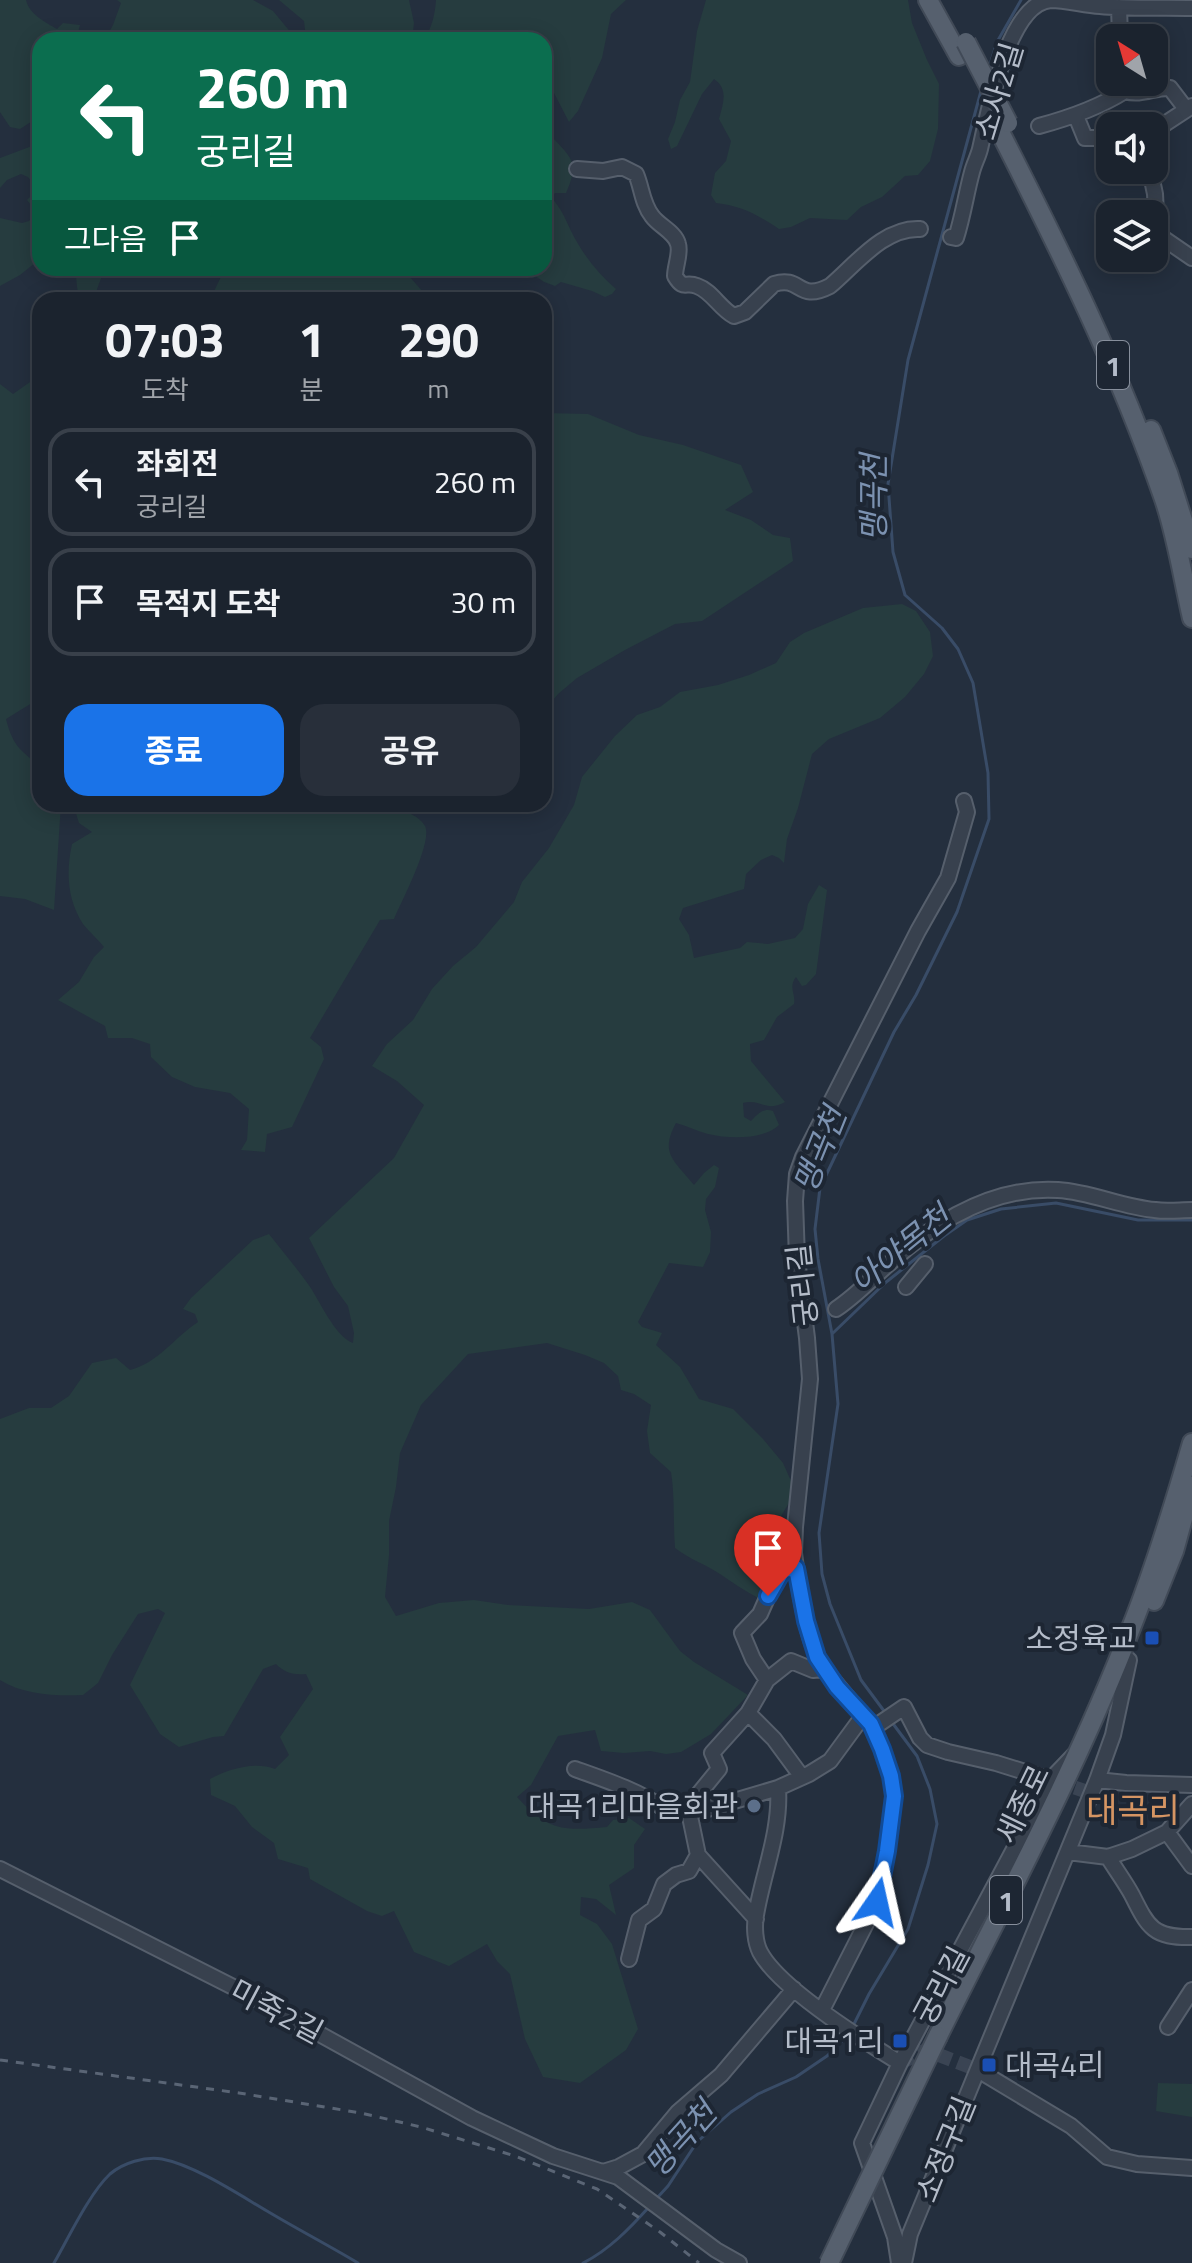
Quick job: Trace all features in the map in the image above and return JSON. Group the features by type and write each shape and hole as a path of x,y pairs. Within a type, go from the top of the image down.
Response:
{"main road":[{"name":"1","path":"928,0 962,49 1003,124 1128,372 1168,473 1192,549"},
{"name":"1","path":"942,0 962,49"},
{"name":"1","path":"1003,124 1117,375 1165,502 1192,618"},
{"name":"세종로","path":"841,2263 1079,1749 1131,1628 1192,1443"},
{"name":"세종로","path":"829,2263 1082,1771 1174,1551 1192,1486"}],"street":[{"name":"소사2길","path":"951,237 956,238 963,216 1001,65 1029,10 1050,0 1102,7 1192,8"},
{"path":"1119,7 1120,24"},
{"path":"1168,88 1189,107 1168,121"},
{"path":"1039,126 1076,116 1110,101 1113,96"},
{"path":"1076,116 1085,138 1096,138"},
{"path":"577,169 603,171 622,167 636,174 651,214 678,242 675,276 678,282 703,289 734,316 745,312 780,282 786,281 809,293 820,291 892,233 910,228 920,229"},
{"path":"1153,184 1157,234 1192,258"},
{"name":"궁리길","path":"827,2014 877,1902 894,1796 891,1776 873,1728 837,1687 817,1657 806,1621 796,1568 795,1527 810,1379 797,1259 797,1174 918,931 948,878 967,812 964,801"},
{"path":"836,1309 856,1296 903,1251 963,1210 995,1197 1059,1190 1157,1211 1192,1210"},
{"path":"903,1251 922,1267 906,1287"},
{"path":"767,1680 753,1659 742,1633 760,1614 783,1570 796,1568"},
{"name":"소정구길","path":"901,2263 910,2234 1098,1775 1113,1735 1129,1660"},
{"path":"688,1807 719,1769 712,1753 748,1713 767,1680 791,1661 813,1670 824,1669"},
{"path":"873,1728 904,1707 927,1745 1051,1780"},
{"path":"748,1713 774,1739 802,1777"},
{"path":"575,1769 614,1782 666,1810 688,1807 704,1810 778,1788 830,1761 863,1716"},
{"name":"궁리길","path":"901,2263 862,2143 900,2063 1051,1780 1079,1749"},
{"path":"1098,1775 1156,1785 1192,1785"},
{"path":"778,1788 779,1804 773,1840 756,1919 759,1950 773,1970 794,1989 900,2063"},
{"path":"1068,1852 1108,1857 1132,1849 1167,1832 1192,1804"},
{"path":"688,1807 698,1855 756,1919"},
{"path":"1167,1832 1192,1866"},
{"path":"629,1959 639,1920 654,1909 664,1884 676,1875 689,1871 698,1855"},
{"path":"1108,1857 1143,1920 1159,1934 1192,1937"},
{"name":"미죽2길","path":"0,1869 247,1994 472,2118 553,2156 618,2177 716,2250 739,2263"},
{"path":"603,2173 643,2154 678,2112 721,2075 794,1989"},
{"path":"1168,2027 1192,1990"},
{"path":"978,2070 1071,2126 1107,2157 1137,2164 1192,2168"}],"green space":[{"path":"0,0 26,0 34,13 57,29 63,23 80,25 78,32 32,32 32,121 20,129 10,127 0,112"},
{"path":"117,0 253,0 273,11 290,32 109,32 121,3"},
{"path":"279,0 409,0 414,23 413,32 305,32 304,21"},
{"path":"436,0 626,0 611,14 602,58 578,111 569,122 552,91 552,32 428,32"},
{"path":"706,0 908,0 912,23 939,84 938,129 930,161 918,175 905,176 882,197 861,207 847,220 810,218 779,229 749,212 716,203 711,195 715,173 726,161 731,141 719,119 723,92 719,83 714,79 702,94 677,146 671,149 668,139 680,100 690,82 697,31"},
{"path":"552,137 569,156 573,168 566,193 552,196"},
{"path":"32,146 32,182 21,174 7,180 0,188 0,158"},
{"path":"552,198 585,255 616,289 605,297 561,282 555,286 535,276 552,276"},
{"path":"32,217 32,265 0,286 0,218 22,223"},
{"path":"75,276 102,276 97,292 78,292"},
{"path":"221,276 409,276 423,292 214,292"},
{"path":"32,381 32,703 6,719 17,746 32,759 32,812 60,812 54,910 25,899 0,896 0,384 13,394"},
{"path":"552,413 588,414 639,435 683,445 741,465 753,492 725,510 751,520 773,535 790,538 793,561 702,621 675,624 577,678 552,701"},
{"path":"902,604 916,611 930,632 933,656 924,674 905,697 880,718 829,739 812,754 787,839 784,863 772,855 761,860 746,874 744,889 683,908 679,919 689,935 694,958 740,948 747,942 768,944 795,938 803,929 808,904 819,885 827,890 816,974 802,986 796,977 793,984 794,1004 777,1017 764,1040 750,1044 751,1061 785,1102 773,1106 743,1103 744,1117 751,1121 760,1112 769,1110 773,1111 779,1125 755,1136 726,1137 676,1123 669,1150 675,1163 694,1185 714,1165 719,1168 715,1187 706,1199 705,1210 711,1232 710,1252 703,1267 669,1263 638,1322 642,1327 662,1333 656,1345 680,1367 699,1399 733,1409 783,1463 791,1481 793,1496 774,1528 770,1551 782,1566 758,1598 675,1548 671,1472 650,1453 647,1431 651,1405 621,1390 618,1376 604,1363 547,1343 468,1354 421,1405 400,1453 389,1521 385,1597 396,1616 439,1603 474,1600 589,1609 632,1602 650,1610 680,1651 748,1695 711,1734 681,1752 601,1751 595,1730 558,1736 531,1785 517,1797 538,1817 557,1826 579,1829 607,1827 613,1820 629,1818 645,1829 634,1845 634,1868 609,1885 616,1915 596,1899 581,1897 580,1915 597,1924 612,1944 638,2029 626,2050 580,2083 543,2077 525,2039 510,1974 497,1961 487,1944 449,1966 414,1952 394,1911 382,1916 367,1911 310,1879 308,1868 278,1859 274,1843 252,1827 235,1806 211,1795 210,1779 242,1767 275,1769 289,1755 280,1737 313,1689 306,1674 290,1673 276,1664 263,1669 224,1736 179,1747 160,1734 130,1685 165,1613 158,1609 138,1614 98,1683 83,1695 29,1692 0,1680 0,1419 29,1408 51,1408 69,1396 92,1363 116,1358 130,1370 158,1356 198,1322 195,1314 183,1309 191,1298 253,1240 269,1234 308,1284 334,1326 353,1343 348,1306 334,1287 309,1238 394,1158 424,1105 397,1081 372,1066 387,1044 413,1020 432,989 476,947 514,902 522,882 549,848 574,805 582,777 615,736 637,715 660,707 680,692 718,685 776,663 790,642 804,633 863,608"},
{"path":"76,812 405,812 425,826 421,858 394,919 380,920 310,1038 321,1047 324,1059 292,1127 267,1134 265,1152 241,1150 247,1140 249,1109 230,1093 195,1087 172,1077 151,1057 150,1044 132,1038 108,1038 105,1026 58,1000 79,982 104,947 83,924 71,895 69,865 72,844 92,832 79,823"},
{"path":"1158,2083 1192,2084 1192,2117 1156,2111"}],"waterway":[{"name":"맹곡천","path":"989,68 997,42 1021,0"},
{"name":"맹곡천","path":"887,1715 861,1680 830,1604 822,1574 819,1533 838,1404 832,1334 815,1229 820,1188 894,1032 957,912 989,819 988,773 973,683 958,649 942,628 905,595 893,552 888,484 908,360 981,91"},
{"name":"아야목천","path":"833,1333 885,1283 944,1236 967,1220 1001,1209 1056,1203 1138,1220 1192,1220"},
{"name":"맹곡천","path":"852,2028 908,1929 937,1824 930,1789 917,1756 891,1721"},
{"name":"맹곡천","path":"657,2198 697,2142 731,2112 758,2094 796,2077 827,2056 849,2034"},
{"name":"맹곡천","path":"54,2263 102,2182 134,2161 155,2158 175,2162 202,2174 358,2263"},
{"name":"맹곡천","path":"583,2263 627,2231 649,2207"}],"tunnel":[{"path":"1055,1781 1091,1793"},
{"path":"900,2063 926,2050 978,2070"}],"railway":[{"path":"0,2060 239,2093 361,2113 421,2127 515,2156 597,2189 699,2263"}],"place":[{"name":"소정육교","path":"1152,1638"},
{"name":"대곡1리마을회관","path":"754,1806"},
{"name":"대곡1리","path":"900,2041"},
{"name":"대곡4리","path":"989,2065"}],"district":[{"name":"대곡리","path":"1133,1809"}],"route":[{"path":"768,1596 783,1570 796,1568 806,1621 817,1657 837,1687 871,1724 882,1749 894,1796 877,1902"}]}
